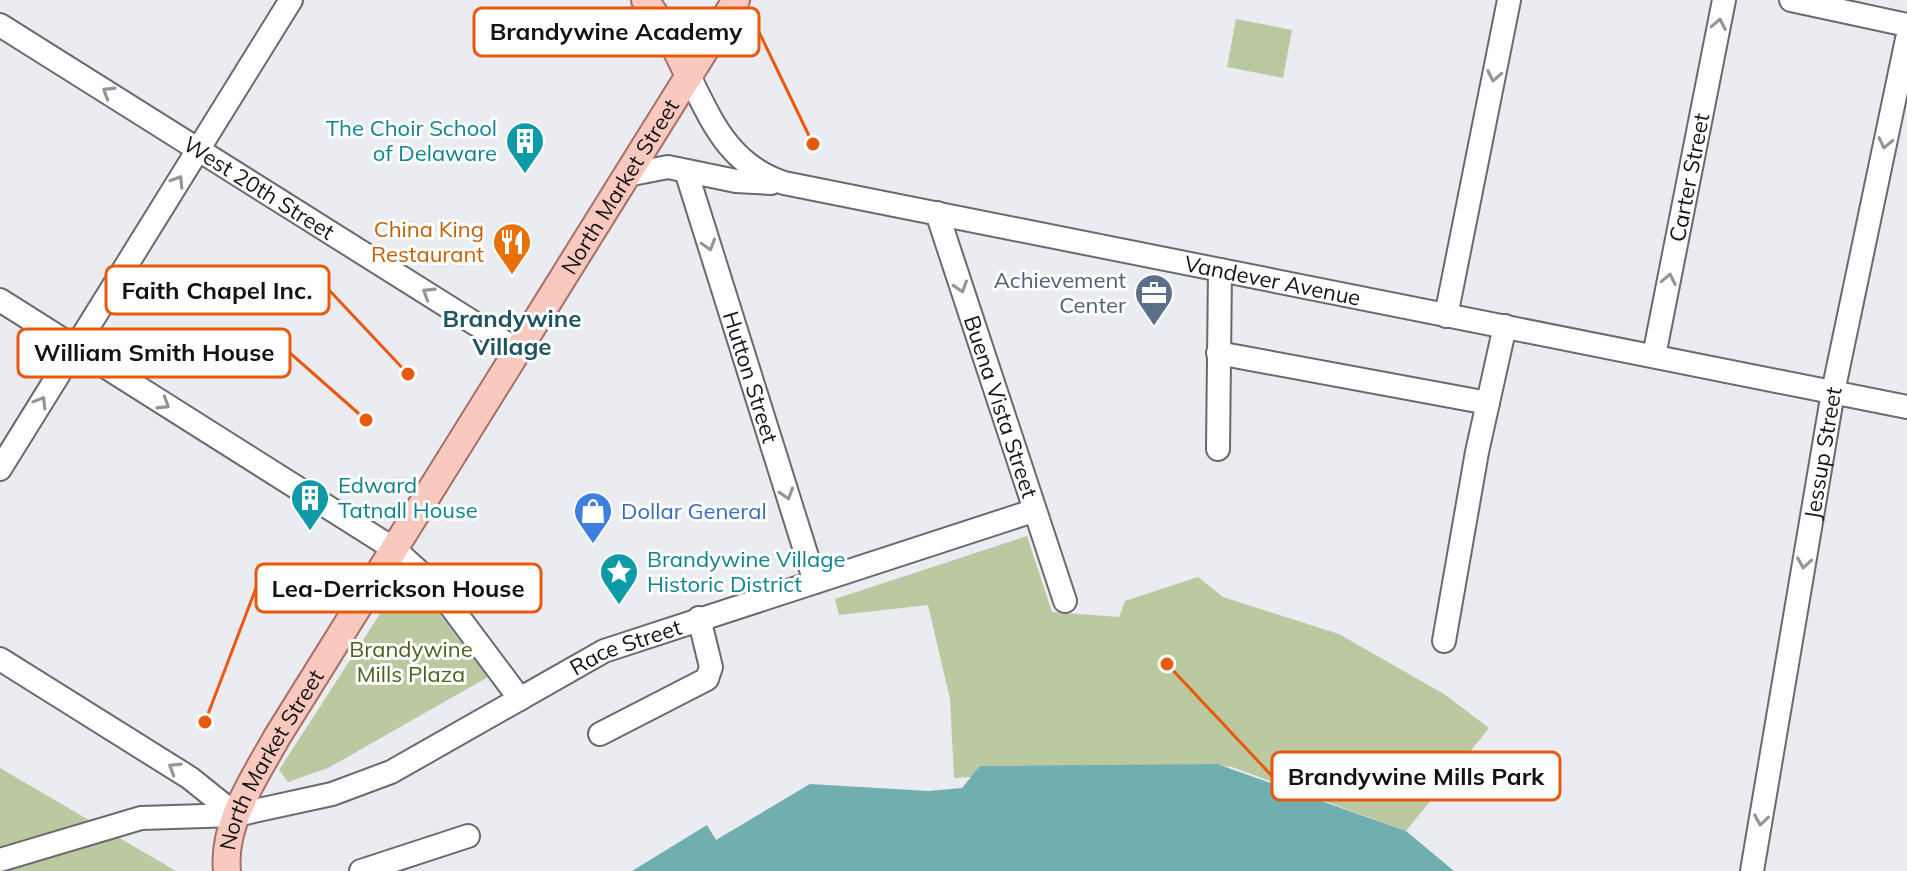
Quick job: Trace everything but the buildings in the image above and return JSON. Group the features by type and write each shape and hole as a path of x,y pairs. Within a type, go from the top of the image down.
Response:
{"main road":[{"path":"645,0 669,35 689,76"},
{"name":"North Market Street","path":"227,871 225,854 236,815 277,737 736,0"}],"street":[{"path":"0,469 291,0"},
{"path":"1446,316 1509,0"},
{"name":"Carter Street","path":"1654,356 1724,0"},
{"path":"1791,0 1907,25"},
{"name":"West 20th Street","path":"0,25 199,147 517,350"},
{"name":"Jessup Street","path":"1752,871 1833,392 1907,39"},
{"name":"Vandever Avenue","path":"689,76 710,118 740,160 763,176 784,183 1907,407"},
{"path":"627,175 658,167 736,181 784,183"},
{"name":"Hutton Street","path":"686,171 815,582"},
{"name":"Buena Vista Street","path":"937,213 1065,601"},
{"path":"1218,449 1220,270"},
{"path":"0,300 394,549 437,588 520,699"},
{"path":"1444,641 1505,326"},
{"path":"1218,353 1488,403"},
{"name":"Race Street","path":"0,860 141,818 236,815 332,794 391,772 604,651 1033,511"},
{"path":"600,734 707,679 711,667 699,618"},
{"path":"0,659 190,778 236,815"},
{"path":"361,871 468,836"}],"green space":[{"path":"1236,19 1292,30 1283,78 1227,67"},
{"path":"1027,536 1052,612 1119,617 1125,601 1198,577 1223,597 1339,634 1444,694 1489,728 1406,831 1232,767 1196,764 954,778 950,699 928,605 839,615 835,599"},
{"name":"Brandywine Mills Plaza","path":"407,572 488,677 328,768 288,782 279,770"},
{"path":"0,768 176,871 0,871"}],"water":[{"path":"1217,764 1406,831 1454,871 632,871 707,825 716,840 810,784 928,791 962,788 980,766"}],"place":[{"name":"Brandywine Academy","path":"813,144"},
{"name":"The Choir School of Delaware","path":"525,175"},
{"name":"China King Restaurant","path":"512,276"},
{"name":"Achievement Center","path":"1154,327"},
{"name":"Faith Chapel Inc.","path":"408,374"},
{"name":"William Smith House","path":"366,420"},
{"name":"Edward Tatnall House","path":"310,532"},
{"name":"Dollar General","path":"593,545"},
{"name":"Brandywine Village Historic District","path":"619,606"},
{"name":"Brandywine Mills Park","path":"1167,664"},
{"name":"Lea-Derrickson House","path":"205,722"}],"district":[{"name":"Brandywine Village","path":"512,333"}]}
